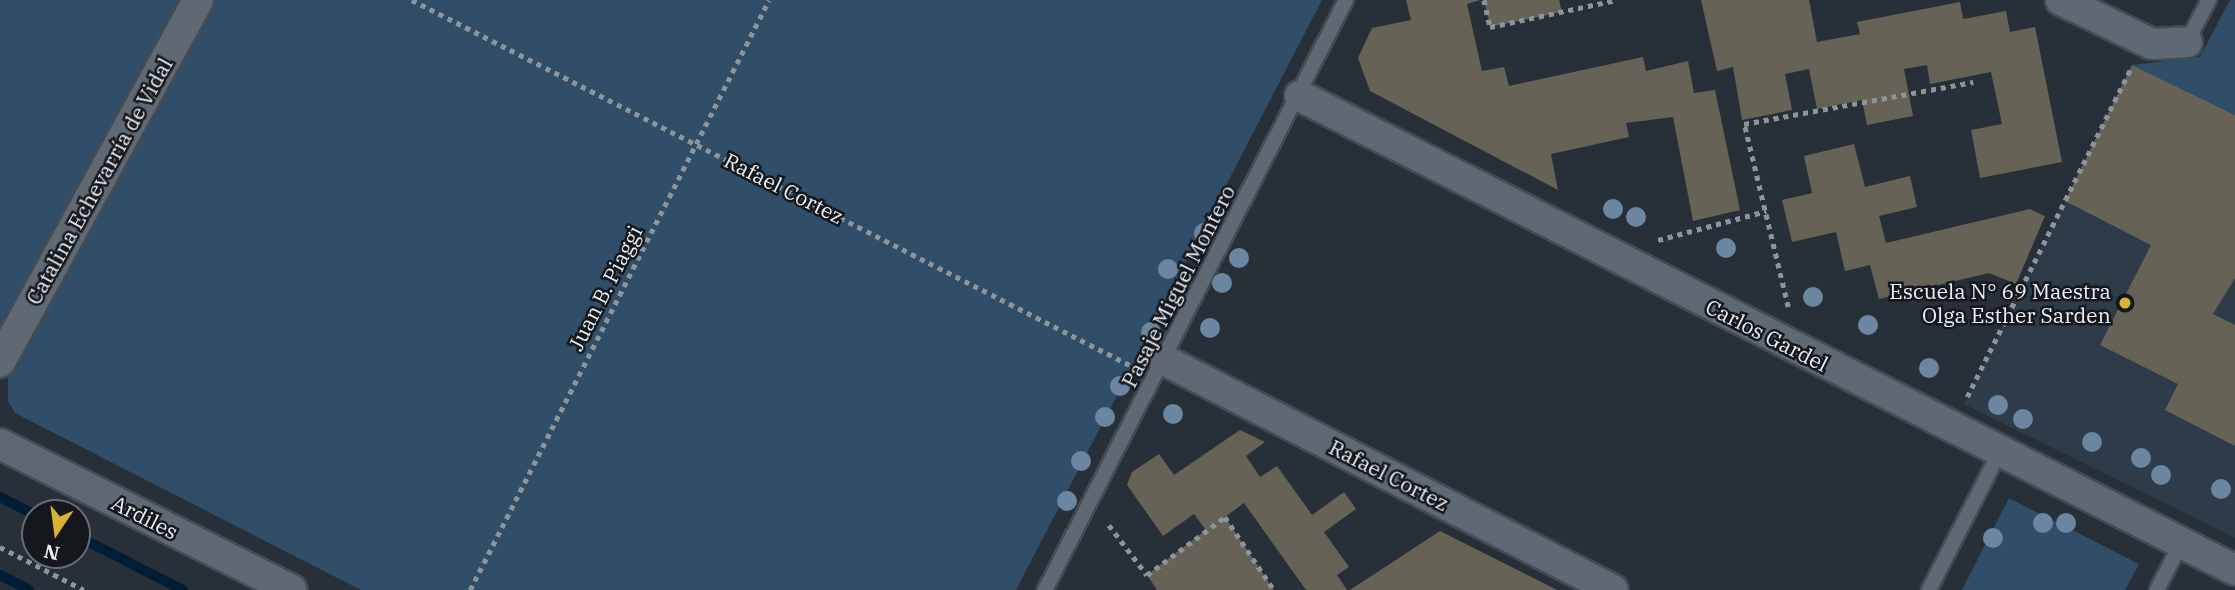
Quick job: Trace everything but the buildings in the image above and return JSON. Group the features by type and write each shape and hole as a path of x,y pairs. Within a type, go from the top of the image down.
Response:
{"street":[{"name":"Catalina Echevarría de Vidal","path":"0,362 198,0"},
{"path":"2061,0 2152,44 2187,42"},
{"name":"Carlos Gardel","path":"1300,96 1999,453 2235,570"},
{"name":"Rafael Cortez","path":"1159,369 1614,590"},
{"name":"Ardiles","path":"0,444 291,590"}],"lane":[{"name":"Pasaje Miguel Montero","path":"1045,590 1300,96 1346,0"},
{"path":"2187,42 2209,0"},
{"path":"1929,590 1999,453"},
{"path":"2157,590 2180,542"}],"path":[{"name":"Rafael Cortez","path":"412,0 696,144 1159,369"},
{"name":"Juan B. Piaggi","path":"470,590 769,0"},
{"path":"1484,0 1490,27 1616,0"},
{"path":"1580,0 1582,8"},
{"path":"1964,404 2132,65"},
{"path":"1790,315 1744,124 1973,82"},
{"path":"1650,242 1766,211"},
{"path":"1109,525 1147,575 1225,517 1274,590"},
{"path":"0,547 84,590"}],"shaded area":[{"path":"0,0 182,0 0,336"},
{"path":"214,0 1322,0 1016,590 361,590 15,413 8,401 8,378"},
{"path":"2230,0 2235,0 2235,115 2132,65 2200,57"},
{"name":"Escuela N° 69 Maestra Olga Esther Sarden","path":"2132,65 2235,115 2235,538 1964,404"},
{"path":"2009,498 2139,564 2125,590 1962,590"}],"waterway":[{"path":"0,497 21,508"},
{"path":"91,543 183,590"},
{"path":"0,575 29,590"}],"place":[{"name":"Escuela N° 69 Maestra Olga Esther Sarden","path":"2125,303"}]}
